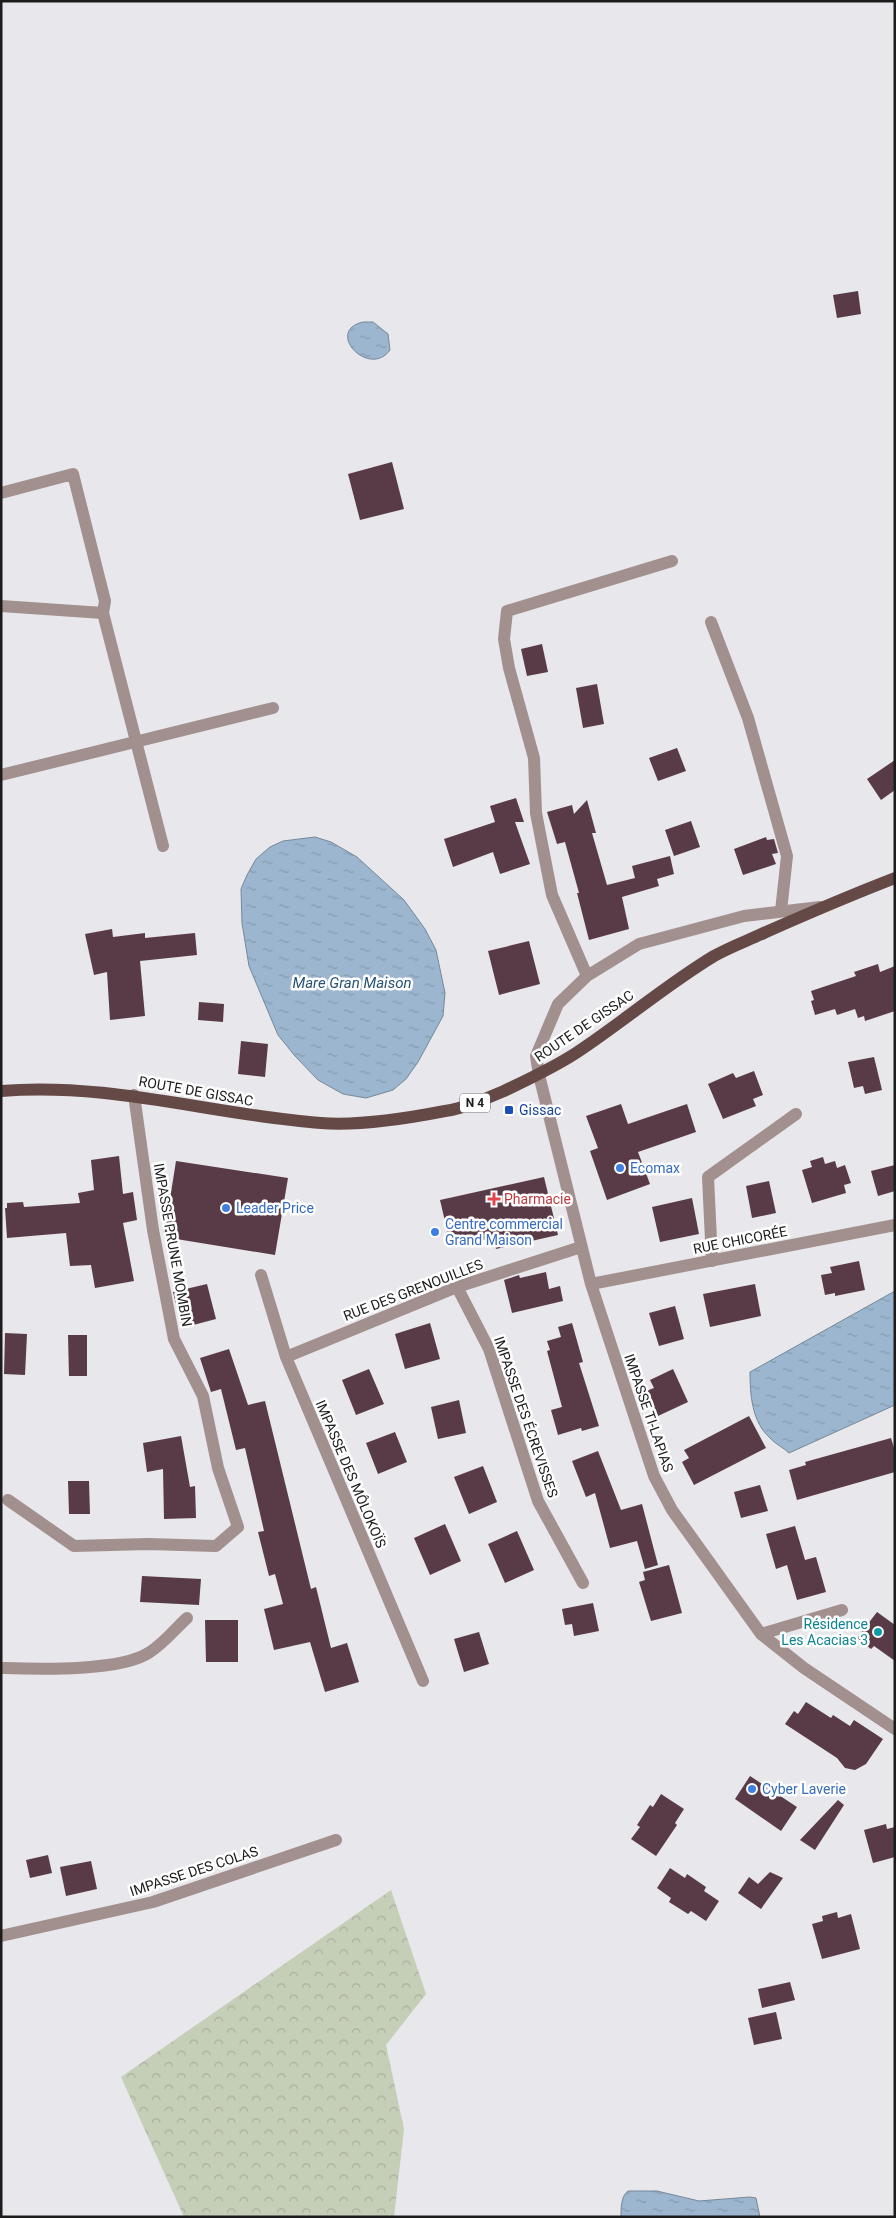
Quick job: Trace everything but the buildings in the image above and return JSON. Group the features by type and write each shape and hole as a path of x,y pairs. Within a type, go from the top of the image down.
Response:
{"main road":[{"name":"ROUTE DE GISSAC","path":"1,1091 69,1091 134,1095 250,1115 324,1124 390,1120 446,1111 471,1105 539,1075 577,1052 674,982 716,955 822,907 895,878"}],"street":[{"path":"1,493 73,474 105,601 103,613 164,846"},
{"path":"587,976 552,894 536,813 534,758 509,668 504,639 507,611 672,561"},
{"path":"1,606 103,613"},
{"path":"711,622 748,718 787,856 781,911"},
{"path":"1,775 273,708"},
{"name":"IMPASSE TI-LAPIAS","path":"822,907 744,916 639,944 587,976 558,1004 536,1056 539,1075 591,1284 654,1476 672,1510 761,1634 804,1668 895,1729"},
{"name":"IMPASSE PRUNE MOMBIN","path":"8,1500 74,1546 148,1544 216,1546 238,1527 218,1468 202,1396 174,1340 154,1230 134,1095"},
{"path":"712,1260 708,1177 796,1114"},
{"name":"RUE CHICORÉE","path":"591,1284 895,1225"},
{"name":"RUE DES GRENOUILLES","path":"286,1357 457,1287 582,1247"},
{"name":"IMPASSE DES MÔLOKOÏS","path":"261,1275 286,1357 423,1681"},
{"name":"IMPASSE DES ÉCREVISSES","path":"457,1287 489,1349 538,1502 583,1583"},
{"path":"761,1634 842,1610"},
{"path":"1,1668 61,1669 127,1662 150,1652 187,1618"},
{"name":"IMPASSE DES COLAS","path":"1,1936 154,1902 336,1840"}],"green space":[{"path":"391,1890 426,1994 386,2045 404,2129 394,2217 184,2217 121,2077"}],"water":[{"path":"363,322 373,322 388,334 390,350 381,357 371,359 362,356 354,350 349,342 348,334 352,327"},
{"name":"Mare Gran Maison","path":"315,837 331,842 357,857 404,900 425,929 436,950 445,993 443,1016 418,1062 406,1079 393,1090 366,1098 343,1094 318,1080 295,1056 278,1035 249,966 242,923 241,889 247,875 256,859 270,847 283,841"},
{"path":"895,1291 895,1405 789,1453 772,1440 759,1424 753,1408 750,1372"},
{"path":"628,2191 657,2191 699,2201 756,2198 760,2217 621,2217 621,2206"}],"place":[{"name":"Gissac","path":"509,1110"},
{"name":"Ecomax","path":"620,1168"},
{"name":"Pharmacie","path":"494,1199"},
{"name":"Leader Price","path":"226,1208"},
{"name":"Centre commercial Grand Maison","path":"435,1232"},
{"name":"Résidence Les Acacias 3","path":"878,1632"},
{"name":"Cyber Laverie","path":"752,1789"}]}
